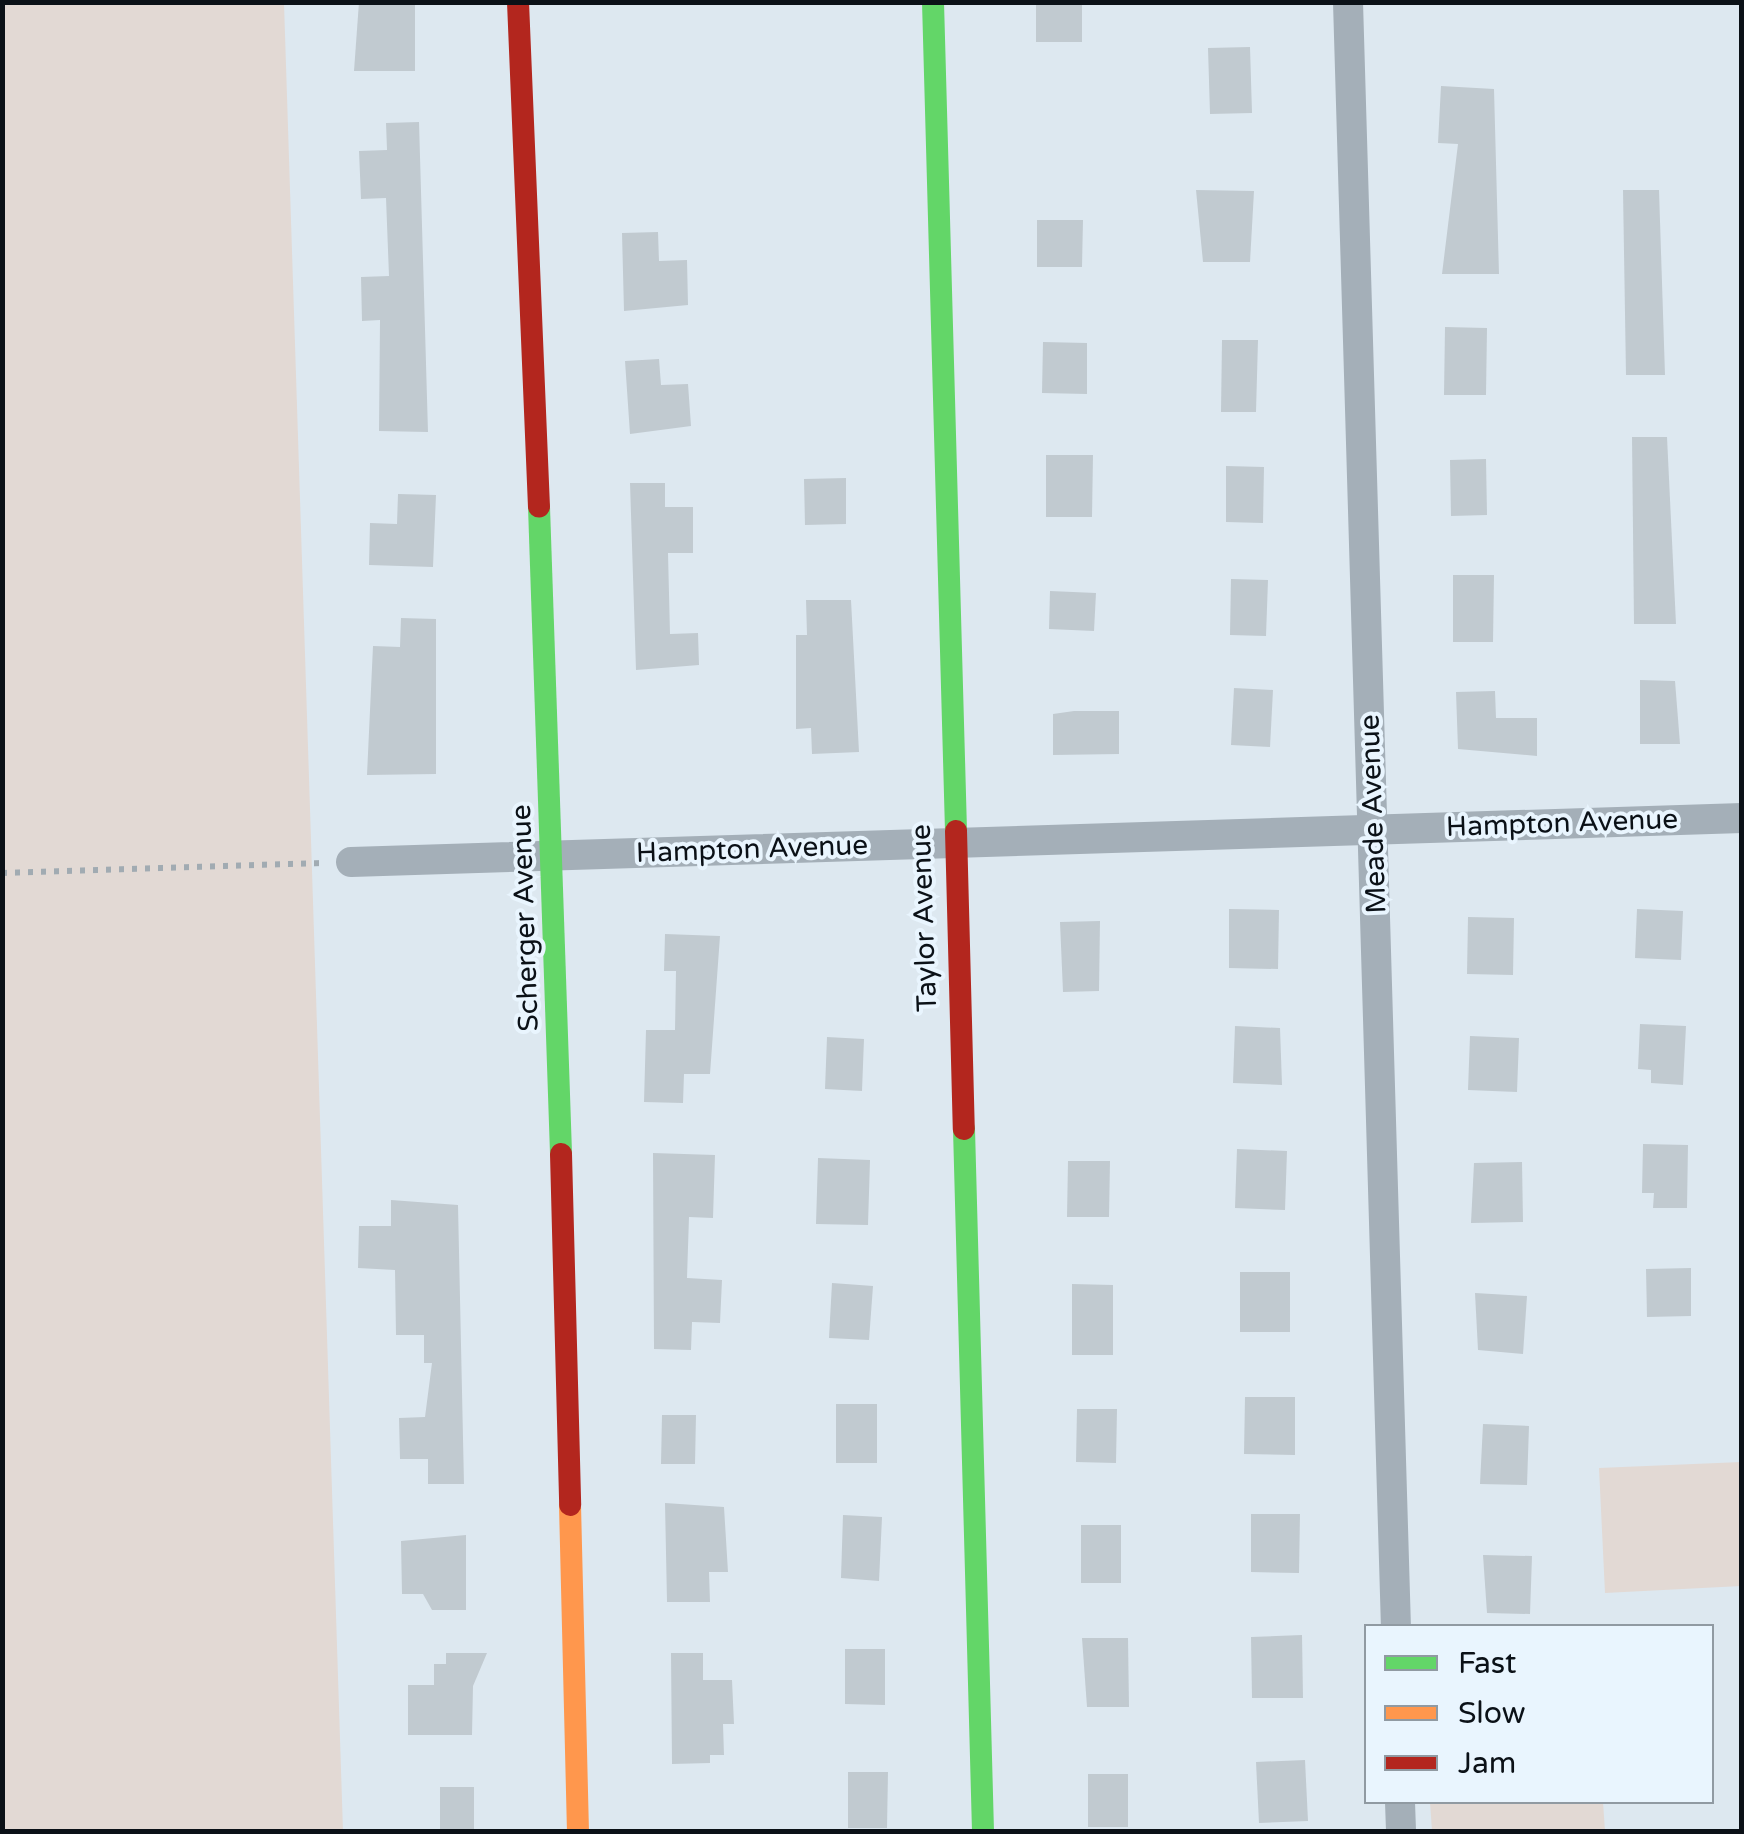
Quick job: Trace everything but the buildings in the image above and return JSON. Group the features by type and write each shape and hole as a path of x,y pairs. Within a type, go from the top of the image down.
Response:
{"street":[{"name":"Scherger Avenue","path":"518,2 554,856 578,1832"},
{"name":"Taylor Avenue","path":"933,2 952,841 983,1832"},
{"name":"Meade Avenue","path":"1348,2 1396,1624"},
{"name":"Hampton Avenue","path":"350,862 1742,818"},
{"path":"1400,1804 1401,1832"}],"path":[{"path":"2,873 350,862"}],"shaded area":[{"path":"3,2 284,3 343,1831 3,1831"},
{"path":"1741,1462 1741,1586 1605,1593 1599,1468"},
{"path":"1430,1804 1603,1804 1605,1831 1432,1831"}],"traffic: fast":[{"path":"933,2 956,831"},
{"path":"539,507 561,1154"},
{"path":"964,1129 983,1832"}],"traffic: slow":[{"path":"570,1505 578,1832"}],"traffic: jam":[{"path":"518,2 539,507"},
{"path":"956,831 964,1129"},
{"path":"561,1154 570,1505"}]}
